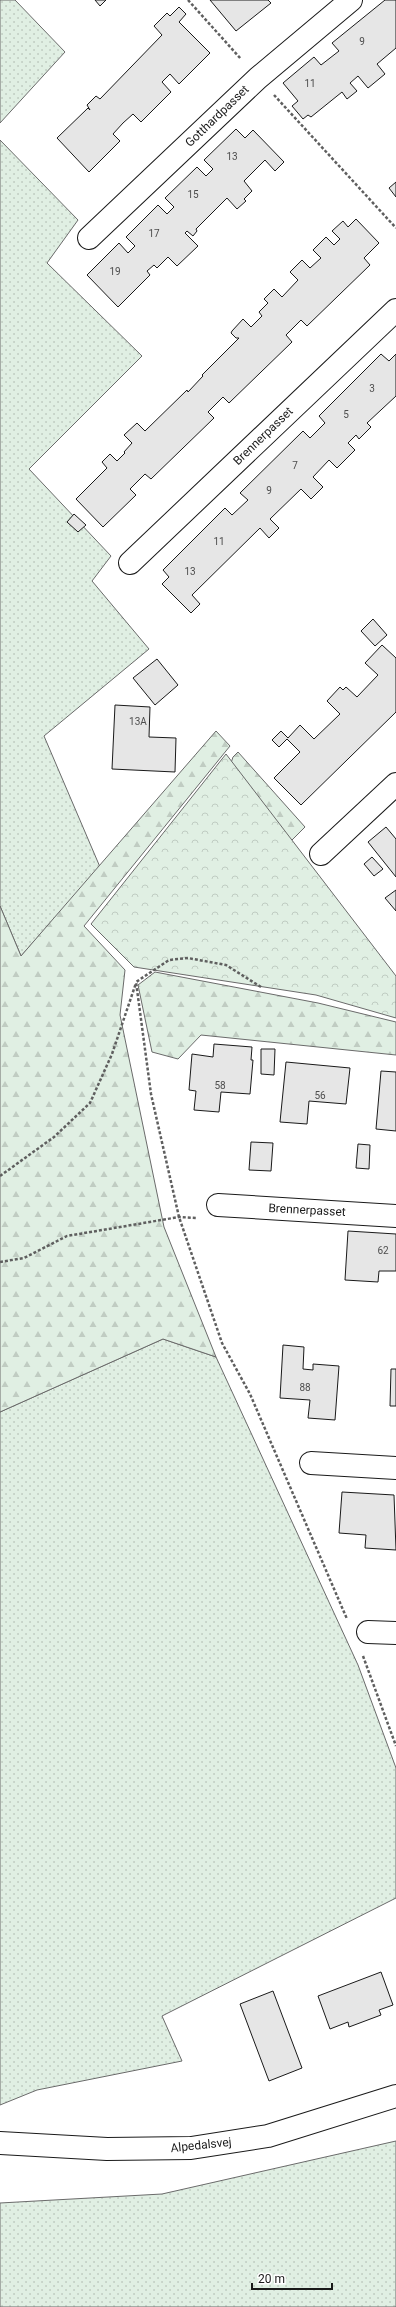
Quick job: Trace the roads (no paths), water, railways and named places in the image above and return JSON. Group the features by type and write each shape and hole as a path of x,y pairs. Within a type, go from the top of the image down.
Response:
{"street":[{"name":"Gotthardpasset","path":"89,238 258,78 351,0"},
{"name":"Brennerpasset","path":"130,563 396,310"},
{"path":"321,854 396,784"},
{"name":"Brennerpasset","path":"218,1205 396,1216"},
{"path":"311,1464 396,1468"},
{"path":"368,1632 396,1633"},
{"name":"Alpedalsvej","path":"0,2143 107,2150 191,2148 268,2136 396,2096"}]}
